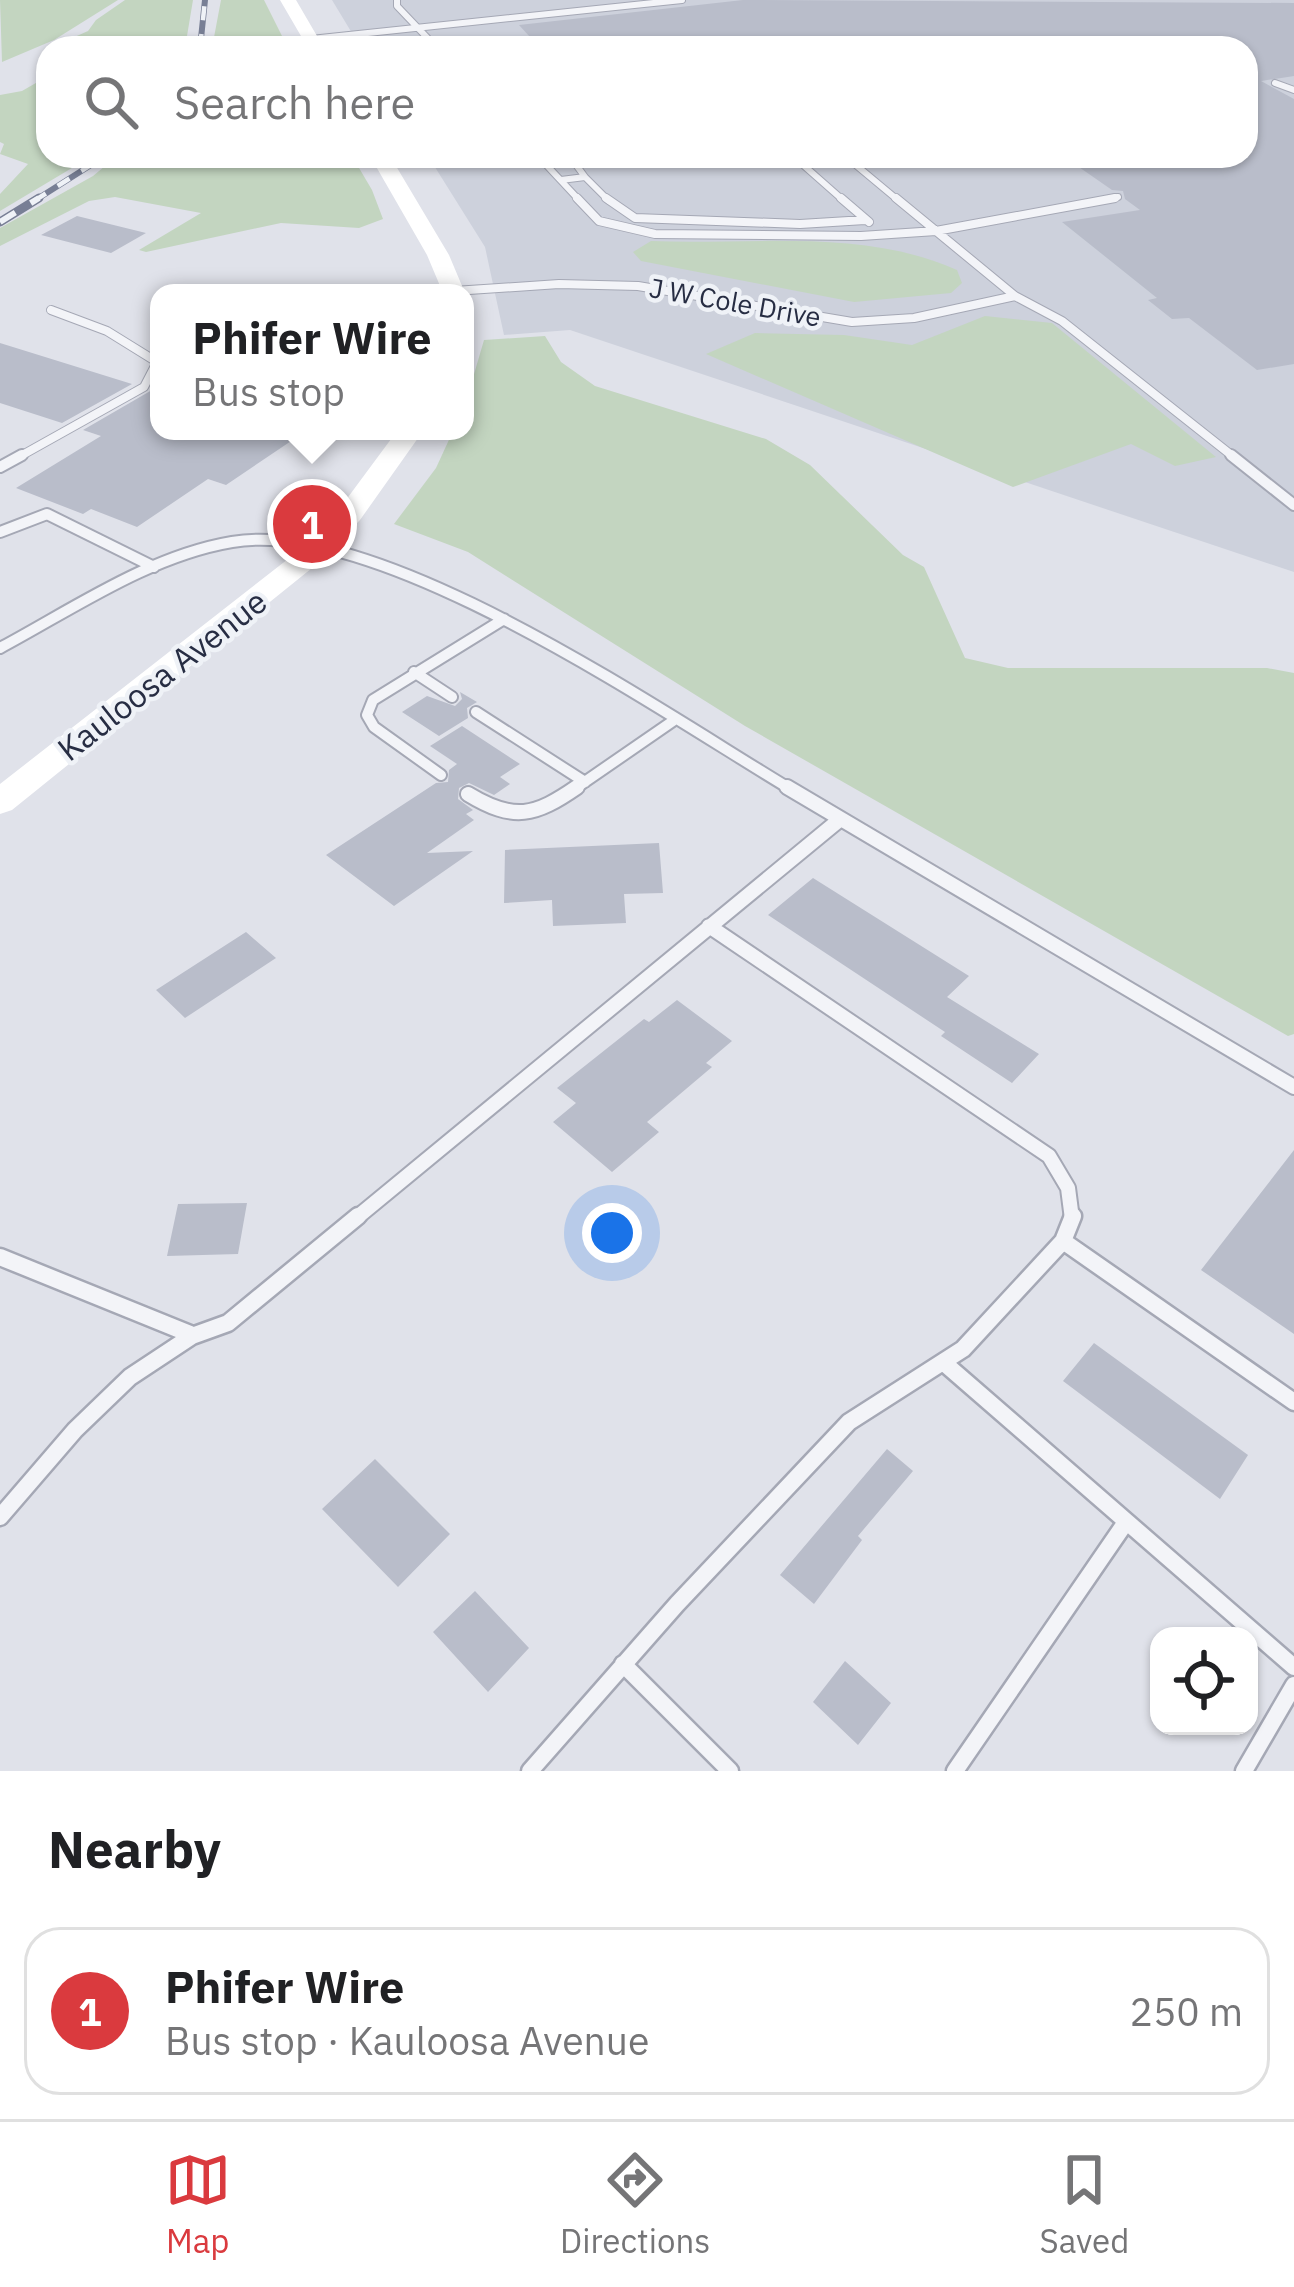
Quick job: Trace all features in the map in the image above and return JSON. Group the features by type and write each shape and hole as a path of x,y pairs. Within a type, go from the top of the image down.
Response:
{"street":[{"path":"288,0 309,36"},
{"path":"387,168 450,284"},
{"name":"Kauloosa Avenue","path":"0,802 254,604 315,549 385,472 405,440"}],"lane":[{"path":"397,0 426,36"},
{"path":"362,36 682,0"},
{"path":"1275,83 1294,90"},
{"path":"550,168 599,221 656,234 936,231 1118,196"},
{"path":"578,168 618,210 634,218 758,224 866,220"},
{"path":"807,168 883,235"},
{"path":"860,168 1015,296 1062,321 1294,505"},
{"path":"561,180 585,177"},
{"name":"J W Cole Drive","path":"474,291 608,283 680,292 810,319 880,322 1015,296"},
{"path":"51,310 107,331 150,358"},
{"path":"0,467 144,387 150,375"},
{"path":"0,532 47,514 154,567"},
{"path":"0,648 154,567 234,541 268,538 425,581 504,619 1294,1087"},
{"path":"441,775 374,727 367,715 373,700 504,619"},
{"path":"414,672 452,697"},
{"path":"476,712 584,782"},
{"path":"468,794 502,812 527,814 545,809 674,721"},
{"path":"0,1517 121,1383 190,1334 229,1323 838,821"},
{"path":"530,1771 848,1422 963,1348 1076,1221 1073,1192 1049,1156 709,926"},
{"path":"1063,1241 1294,1402"},
{"path":"0,1258 190,1334"},
{"path":"943,1362 1294,1667"},
{"path":"955,1771 1126,1522"},
{"path":"623,1664 730,1771"},
{"path":"1244,1771 1294,1685"}],"shaded area":[{"path":"332,0 1294,0 1294,572 570,330 504,335 485,247 436,168 1258,168 1258,36 354,36"}],"green space":[{"path":"0,0 118,0 60,36 36,36 36,48 2,62"},
{"path":"125,0 193,0 187,36 77,36"},
{"path":"221,0 264,0 282,36 214,36"},
{"path":"36,83 36,168 72,168 0,211 0,194 28,164 0,154 4,144 0,142 0,95"},
{"path":"103,168 359,168 383,219 359,228 281,223 146,252 139,250 201,213 115,197 89,201 0,246 0,228"},
{"path":"651,241 807,241 884,248 957,270 962,283 951,293 854,302 641,261 633,252"},
{"path":"985,316 1052,323 1216,457 1175,466 1131,444 1013,487 706,354 755,333 844,335 912,345"},
{"path":"545,336 561,362 595,386 766,439 810,465 903,555 924,567 965,658 1008,668 1267,668 1294,673 1294,1034 1288,1036 745,726 468,552 394,524 436,468 449,440 474,440 474,374 484,340"}],"building":[{"path":"743,0 1294,3 1294,76 1261,81 1294,99 1294,364 1257,370 1189,318 1172,319 1148,300 1157,298 1062,222 1140,210 1125,199 1123,191 1112,190 1080,168 1258,168 1258,36 529,36 519,25"},
{"path":"77,216 146,233 111,253 41,235"},
{"path":"0,343 132,384 62,423 0,403"},
{"path":"150,391 150,440 293,440 226,485 208,479 137,527 91,509 83,514 16,488 101,436 83,430"},
{"path":"460,692 477,702 467,708 468,718 439,736 402,712 427,696 455,706 462,699"},
{"path":"462,726 520,764 500,777 510,784 494,795 469,783 459,788 458,799 473,810 466,814 474,820 427,853 473,851 394,906 326,855 436,783 448,782 449,770 457,764 430,746"},
{"path":"659,843 663,893 624,894 626,923 553,926 552,900 504,903 505,850"},
{"path":"813,878 969,976 947,997 1039,1054 1012,1083 941,1036 945,1032 768,915"},
{"path":"246,932 276,958 185,1018 156,990"},
{"path":"677,1000 732,1041 706,1063 712,1067 647,1122 659,1132 612,1172 553,1122 576,1103 557,1088 644,1019 649,1022"},
{"path":"1294,1150 1294,1334 1201,1270"},
{"path":"247,1203 238,1254 167,1256 178,1204"},
{"path":"1094,1343 1248,1455 1220,1499 1063,1381"},
{"path":"887,1449 913,1471 858,1536 862,1540 814,1604 780,1575"},
{"path":"375,1459 450,1534 398,1587 322,1509"},
{"path":"475,1591 529,1648 488,1692 433,1632"},
{"path":"845,1661 891,1703 858,1745 813,1702"}],"railway":[{"path":"201,36 205,0"},
{"path":"34,201 86,168"},
{"path":"0,222 39,198"}],"place":[{"name":"Phifer Wire","path":"312,524"}]}
